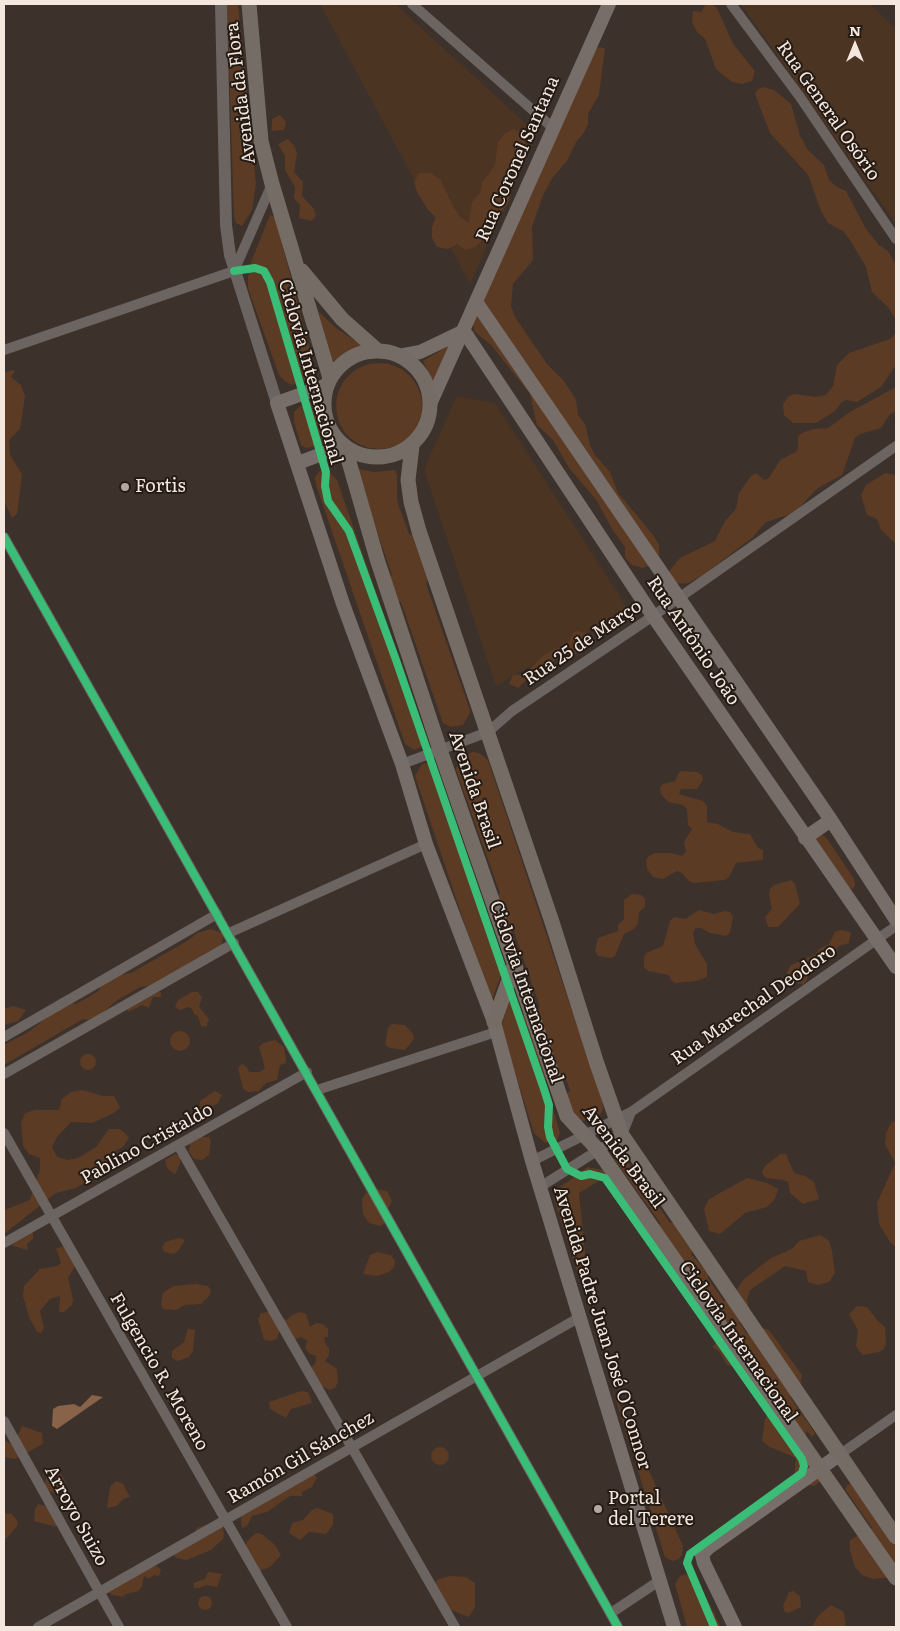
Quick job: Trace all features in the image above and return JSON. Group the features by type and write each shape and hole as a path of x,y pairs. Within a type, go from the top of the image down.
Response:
{"main road":[{"name":"Avenida da Flora","path":"249,4 262,141 272,184 329,382"},
{"name":"Rua Coronel Santana","path":"431,402 609,4"},
{"name":"Avenida da Flora","path":"296,264 342,319 377,350"},
{"name":"Rua Antônio João","path":"476,302 831,820 896,920"},
{"name":"Rua Antônio João","path":"464,331 653,616 896,967"},
{"path":"399,356 420,352 464,331"},
{"path":"277,403 329,382 346,360 361,353 377,350 399,356 419,370 427,385 431,402 427,426 412,446 396,455 377,458 359,455 344,447 334,438 326,418 329,382"},
{"name":"Avenida Padre Juan José O'Connor","path":"277,403 343,604 402,764 426,844 495,1027 532,1161 674,1627"},
{"name":"Avenida Brasil","path":"412,446 408,480 410,502 441,600 488,732 597,1064 622,1134 896,1537"},
{"path":"298,463 344,447"},
{"name":"Avenida Brasil","path":"344,447 377,559 440,750 563,1108 598,1150 896,1578"},
{"path":"805,838 831,820"},
{"path":"495,1027 514,966"},
{"path":"735,1627 702,1556 708,1548 840,1455"}],"street":[{"name":"Avenida Padre Juan José O'Connor","path":"221,4 226,225 234,270 277,403"},
{"path":"412,4 553,128"},
{"name":"Rua General Osório","path":"731,4 800,97 896,239"},
{"path":"4,350 234,270 272,184"},
{"name":"Rua 25 de Março","path":"402,764 488,732 512,711 653,616 896,446"},
{"path":"4,537 229,933 618,1627"},
{"path":"229,933 426,844"},
{"path":"4,1037 218,914"},
{"name":"Rua Marechal Deodoro","path":"532,1161 616,1117 631,1112 896,926"},
{"path":"4,1074 234,943"},
{"path":"317,1090 495,1027"},
{"name":"Pablino Cristaldo","path":"4,1244 307,1072"},
{"path":"540,1187 622,1134 631,1112"},
{"name":"Fulgencio R. Moreno","path":"4,1133 287,1627"},
{"path":"178,1145 455,1627"},
{"name":"Ramón Gil Sánchez","path":"38,1627 580,1317"},
{"path":"840,1455 896,1415"},
{"name":"Arroyo Suizo","path":"4,1421 119,1627"},
{"path":"611,1614 659,1581"}],"shaded area":[{"path":"227,4 238,4 256,184 252,210 242,226 236,223 234,216"},
{"path":"320,4 395,4 537,134 470,284"},
{"path":"706,4 712,4 717,8 733,44 755,71 752,81 742,84 732,82 716,69 705,39 697,32 692,22 693,11 701,12"},
{"path":"741,4 870,4 896,29 896,224"},
{"path":"595,47 605,48 599,95 588,114 588,124 583,134 576,142 567,161 553,177 543,195 532,227 533,260 513,284 511,306 515,317 547,364 564,381 576,400 578,415 585,424 590,445 595,455 610,472 618,493 654,536 659,545 659,557 652,565 642,568 632,565 625,557 625,547 612,529 597,501 569,468 553,440 537,425 530,394 491,345 475,332 472,321"},
{"path":"763,87 774,90 791,104 800,136 808,150 824,165 829,180 837,187 846,191 866,229 879,245 888,251 896,265 896,320 888,307 872,292 866,267 850,240 843,231 828,223 822,213 808,175 770,133 755,94 758,89"},
{"path":"280,115 286,122 284,130 272,131 272,119"},
{"path":"514,129 525,134 525,145 521,155 509,172 508,183 511,193 508,204 494,221 491,231 475,247 465,250 457,244 448,249 437,247 432,238 432,227 436,217 428,210 417,192 414,182 419,173 430,173 440,179 454,208 460,217 469,223 472,202 480,193 482,183 495,165 498,143 504,134"},
{"path":"288,139 294,145 297,153 294,172 303,182 302,196 314,209 316,216 311,221 299,218 300,205 294,198 295,187 285,170 285,156 278,144"},
{"path":"270,215 275,217 313,362 310,378 292,385 279,375 248,288 251,262"},
{"path":"318,311 336,328 363,346 348,351 333,361"},
{"path":"896,333 896,365 881,387 857,402 846,400 842,402 835,411 816,423 793,423 784,415 783,404 789,396 794,394 816,397 826,395 833,386 837,365 849,353 890,339"},
{"path":"450,345 433,381 423,361"},
{"path":"371,363 387,363 396,366 410,375 419,389 422,406 419,423 410,437 396,446 387,449 371,449 355,442 343,430 336,414 336,398 343,382 355,370"},
{"path":"12,370 15,371 11,377 21,385 25,396 20,429 9,440 10,455 22,474 17,514 12,518 5,503 4,495 4,373"},
{"path":"896,387 896,412 890,414 881,428 860,434 855,438 842,475 818,488 794,513 766,522 752,538 703,575 688,583 672,584 667,575 670,570 680,558 715,541 725,521 736,509 739,493 751,476 756,473 764,480 769,478 780,460 796,452 798,436 802,433 813,429 828,428 850,412"},
{"path":"457,396 495,403 628,609 496,686 424,469"},
{"path":"313,401 324,443 306,448 301,445 294,422 294,412 299,407"},
{"path":"358,469 374,472 395,470 397,475 397,501 409,534 414,535 431,573 426,584 470,710 463,725 451,727 443,723 401,602 391,596 389,578 392,575 357,473"},
{"path":"320,471 328,471 337,480 426,736 424,746 414,750 405,744 316,485 315,477"},
{"path":"885,473 896,475 896,544 881,530 877,519 867,515 861,495 866,485"},
{"path":"578,631 586,633 590,638 581,651 576,654 555,656 552,667 526,680 518,688 509,684 513,675 519,675 528,670 544,655 568,643 573,633"},
{"path":"473,752 479,753 488,760 572,1011 579,1017 602,1097 603,1109 600,1115 583,1121 573,1121 562,1101 570,1090 565,1077 549,1081 544,1079 560,1133 557,1140 545,1143 534,1133 501,1028 513,989 523,1015 540,1007 513,929 506,929 492,921 489,917 490,906 500,893 456,770 459,758"},
{"path":"431,763 437,769 503,960 503,969 492,1000 488,994 415,776 422,764"},
{"path":"680,771 697,772 702,775 703,780 697,789 681,789 679,794 703,801 707,806 707,822 718,824 733,832 750,834 758,848 763,850 763,860 736,863 729,877 725,880 694,883 677,871 663,879 653,877 647,869 646,860 649,856 655,853 671,853 682,856 686,852 684,842 692,829 688,825 687,809 683,805 668,802 661,794 660,788 663,784 675,781"},
{"path":"812,834 824,836 828,840 854,879 855,885 853,889 847,888 841,880 841,875 833,867"},
{"path":"791,880 795,884 800,904 778,927 768,927 765,917 772,909 770,889 774,885"},
{"path":"632,894 641,895 645,899 645,907 639,912 638,923 634,929 624,934 615,956 611,958 598,956 595,951 598,938 618,931 618,925 624,919 624,900"},
{"path":"699,910 714,914 725,911 730,912 733,917 730,933 726,936 710,933 701,928 696,928 693,933 695,944 707,964 707,977 696,981 675,983 669,975 648,971 644,967 644,956 648,952 663,946 670,921 674,917 685,919"},
{"path":"211,929 224,934 221,946 208,952 175,977 161,984 140,987 116,1001 101,1014 90,1020 83,1019 4,1065 4,1045 30,1031 65,1002 76,1004 97,992 108,977 131,973 189,940 197,933"},
{"path":"840,930 851,932 849,943 839,946 833,955 825,957 810,969 804,984 788,983 787,972 791,965 816,954 819,949 829,944 835,932"},
{"path":"155,991 161,992 161,997 153,997 149,1008 142,1005 128,1012 127,1009"},
{"path":"192,992 198,992 202,997 199,1007 209,1019 206,1027 201,1026 198,1016 194,1014 192,1009 188,1007 180,1010 175,1007 178,1000"},
{"path":"13,1006 26,1010 18,1021 4,1025 4,1009"},
{"path":"392,1024 405,1025 413,1034 414,1039 405,1050 390,1048 385,1045 388,1028"},
{"path":"180,1031 187,1034 190,1041 187,1048 180,1051 173,1048 170,1041 173,1034"},
{"path":"275,1040 284,1047 286,1063 280,1065 277,1080 266,1083 259,1091 248,1092 243,1089 238,1068 242,1064 247,1067 249,1072 260,1072 265,1068 259,1047 263,1043"},
{"path":"88,1054 94,1056 96,1062 94,1068 88,1070 82,1068 80,1062 82,1056"},
{"path":"82,1090 103,1096 114,1096 120,1108 112,1114 92,1123 71,1122 57,1137 52,1147 57,1157 68,1160 78,1158 96,1147 109,1129 120,1129 129,1137 124,1146 114,1152 102,1170 76,1188 56,1193 4,1234 4,1210 30,1200 40,1169 40,1158 29,1154 23,1146 21,1123 25,1113 35,1110 59,1110 62,1099 71,1092"},
{"path":"215,1091 222,1095 218,1103 213,1106 209,1105 207,1110 200,1109 200,1101"},
{"path":"896,1120 896,1247 890,1242 879,1224 877,1203 895,1163 885,1144 886,1133 891,1123"},
{"path":"200,1137 209,1137 211,1141 209,1155 202,1160 194,1159 189,1152 190,1143"},
{"path":"619,1153 622,1153 670,1223 674,1222 693,1249 691,1254 709,1274 708,1278 724,1301 732,1297 744,1279 771,1258 792,1249 799,1241 820,1235 829,1241 835,1273 829,1282 818,1285 808,1282 806,1271 785,1266 750,1290 747,1300 750,1322 739,1322 747,1334 759,1327 769,1330 802,1375 798,1396 790,1397 815,1433 812,1437 807,1431 803,1445 822,1480 814,1486 803,1485 794,1479 796,1458 770,1447 762,1441 765,1419 771,1411 765,1381 752,1358 744,1353 737,1367 727,1365 719,1351 712,1347 720,1339 713,1331 711,1321 713,1310 718,1306 701,1281 691,1283 686,1269 689,1265 686,1260 678,1262 658,1243 642,1238 640,1232 643,1227 661,1224 614,1159"},
{"path":"175,1154 180,1157 180,1163 174,1174 167,1168 165,1160"},
{"path":"780,1154 786,1154 794,1173 805,1176 814,1182 819,1199 803,1204 790,1193 788,1182 766,1178 762,1173 764,1167"},
{"path":"588,1167 603,1170 607,1176 579,1193 587,1273 580,1276 553,1196 556,1190"},
{"path":"747,1178 767,1183 778,1189 775,1199 767,1207 745,1213 720,1234 709,1231 704,1209 709,1199"},
{"path":"375,1189 387,1191 392,1201 387,1211 385,1223 380,1226 369,1223 363,1214 362,1199 365,1194"},
{"path":"33,1231 33,1239 27,1244 28,1250 13,1246 12,1244"},
{"path":"179,1238 185,1240 178,1251 174,1254 164,1252 162,1247 165,1242"},
{"path":"56,1248 67,1248 74,1263 74,1268 68,1278 73,1299 72,1305 64,1312 59,1312 60,1296 50,1299 40,1311 44,1328 41,1333 37,1332 29,1317 23,1296 24,1286 40,1269 57,1266 61,1263"},
{"path":"377,1252 391,1255 395,1261 394,1267 389,1272 377,1276 363,1274 370,1255"},
{"path":"196,1284 208,1286 211,1291 201,1304 185,1305 176,1310 163,1309 161,1304 163,1293 173,1286"},
{"path":"857,1306 867,1307 885,1327 886,1344 884,1349 879,1352 863,1355 856,1346 858,1330 849,1314"},
{"path":"268,1312 287,1320 292,1315 300,1312 306,1314 310,1327 316,1323 323,1324 328,1329 328,1337 324,1337 325,1343 329,1348 329,1355 325,1361 337,1369 338,1382 335,1388 329,1390 319,1384 311,1368 316,1362 316,1356 310,1354 305,1348 307,1341 302,1337 295,1339 284,1330 279,1332 277,1339 271,1341 264,1340 258,1319 261,1313"},
{"path":"188,1329 195,1330 193,1351 189,1357 178,1361 172,1358 172,1351 184,1342"},
{"path":"301,1391 308,1392 312,1403 291,1409 286,1418 270,1409 269,1402"},
{"path":"613,1391 683,1546 682,1555 679,1559 672,1561 665,1557"},
{"path":"92,1395 103,1397 57,1429 52,1426 53,1409 58,1406 74,1404 80,1407"},
{"path":"22,1426 42,1433 43,1444 15,1459 5,1457 4,1440 13,1445"},
{"path":"440,1447 446,1450 449,1456 446,1462 440,1465 434,1462 431,1456 434,1450"},
{"path":"51,1473 59,1473 65,1479 65,1487 59,1493 51,1493 45,1487 45,1479"},
{"path":"314,1473 317,1478 312,1487 302,1492 302,1496 290,1496 267,1512 252,1516 247,1526 242,1528 240,1512"},
{"path":"116,1481 123,1484 130,1497 123,1499 117,1506 107,1508 110,1487"},
{"path":"848,1484 851,1484 896,1536 896,1577 873,1579 862,1575 855,1567 850,1551 850,1540 872,1528 845,1489"},
{"path":"38,1504 49,1507 57,1527 34,1521 35,1509"},
{"path":"317,1508 333,1514 333,1525 326,1534 309,1532 300,1540 289,1533 292,1523 303,1520 312,1510"},
{"path":"11,1513 17,1520 18,1525 6,1539 4,1537 4,1514"},
{"path":"213,1522 222,1523 224,1534 223,1539 211,1550 187,1560 173,1555 197,1528"},
{"path":"256,1533 262,1534 275,1545 281,1555 270,1567 259,1571 246,1546 247,1541"},
{"path":"157,1566 161,1570 159,1576 154,1575 149,1579 144,1576 142,1587 138,1591 123,1595 125,1597 113,1595 104,1590 104,1585 123,1572"},
{"path":"208,1572 222,1574 217,1587 207,1585 194,1588 193,1583 205,1579"},
{"path":"685,1574 697,1579 721,1627 687,1627 675,1584 679,1577"},
{"path":"449,1576 466,1577 475,1583 475,1607 469,1617 449,1609 435,1585 437,1580"},
{"path":"793,1591 800,1596 801,1607 788,1613 784,1611 783,1606 789,1592"},
{"path":"202,1596 208,1596 212,1603 208,1610 202,1610 198,1606 198,1600"},
{"path":"831,1605 844,1612 846,1627 812,1627 818,1616"}],"cycle path":[{"name":"Ciclovia Internacional","path":"234,271 255,268 264,271 270,282 326,472 325,486 328,501 349,531 396,660 544,1089 549,1105 548,1127 550,1137 567,1169 581,1176 590,1174 605,1178 802,1459 804,1466 802,1473 690,1554 687,1563 714,1627"},
{"path":"4,537 618,1627"}],"place":[{"name":"Fortis","path":"125,487"},
{"name":"Portal del Terere","path":"598,1509"}]}
